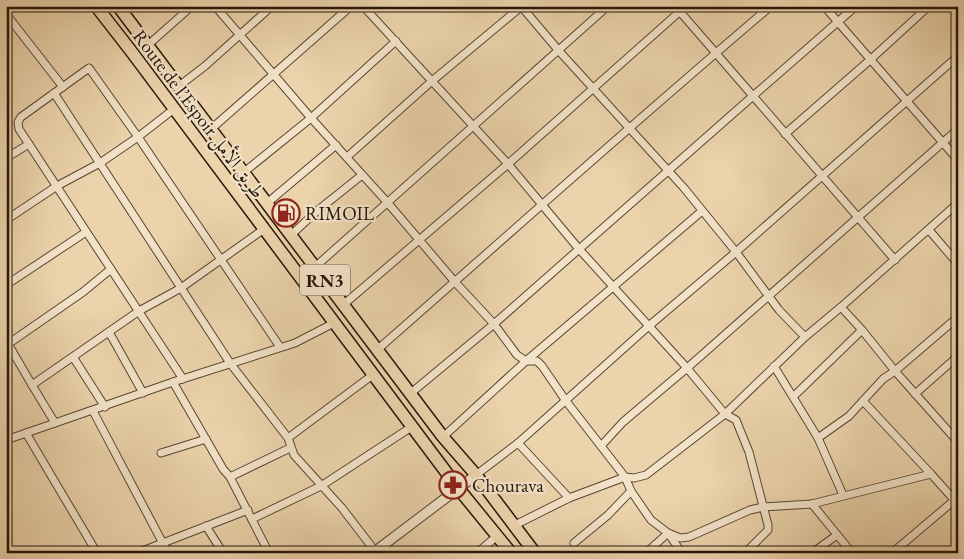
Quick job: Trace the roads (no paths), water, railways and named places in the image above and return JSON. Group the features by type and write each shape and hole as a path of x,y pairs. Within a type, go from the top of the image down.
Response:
{"highway":[{"name":"Route de l’Espoir طريق الأمل","path":"96,6 458,488 511,553"},
{"name":"Route de l’Espoir طريق الأمل","path":"118,6 290,236 443,436 476,475 534,553"}],"street":[{"path":"148,45 192,6"},
{"path":"215,6 311,118 494,324 517,354 526,361 537,361 542,366 566,402 625,476 631,491 651,520 668,533 680,538 688,537 742,513 763,507 812,504 931,474"},
{"path":"179,86 272,6"},
{"path":"210,130 275,75 351,6"},
{"path":"363,6 508,164 614,287 650,325 725,414 734,418 740,427 749,452 768,525 768,530 745,553"},
{"path":"347,157 432,81 522,6 559,51 630,127 702,211 736,252 779,310 805,338"},
{"path":"315,267 608,6"},
{"path":"343,305 593,89 677,9 686,6"},
{"path":"377,350 543,206 630,127 771,6"},
{"path":"824,6 958,160"},
{"path":"411,393 494,324 667,170 856,6"},
{"path":"785,134 929,6"},
{"path":"677,9 895,260"},
{"path":"6,14 63,87"},
{"path":"243,173 311,118 396,41"},
{"path":"54,94 230,363 288,438 290,448 299,461 349,516 374,552 518,443 958,56"},
{"path":"183,379 19,129 18,122 21,117 89,68 280,347"},
{"path":"6,220 57,186 100,163 174,109"},
{"path":"601,446 636,410 687,368 958,128"},
{"path":"6,158 29,144"},
{"path":"266,204 336,145"},
{"path":"290,236 362,175"},
{"path":"513,526 569,498 625,476 634,478 646,475 725,414 774,366 958,203"},
{"path":"443,436 526,361 702,211"},
{"path":"32,385 139,311 181,288 264,229"},
{"path":"929,230 958,264"},
{"path":"6,285 86,232"},
{"path":"55,423 7,343 82,292 111,269"},
{"path":"841,307 958,442"},
{"path":"818,438 840,423 883,379 958,317"},
{"path":"6,440 173,382 295,343 334,323"},
{"path":"794,396 862,330"},
{"path":"109,332 143,393"},
{"path":"915,394 958,356"},
{"path":"73,357 105,406"},
{"path":"774,366 818,438 843,495"},
{"path":"288,438 374,374"},
{"path":"173,382 223,469 230,477 269,553"},
{"path":"863,401 957,501 892,553"},
{"path":"93,411 168,553"},
{"path":"252,519 321,486 413,426"},
{"path":"26,433 97,553"},
{"path":"161,453 206,439"},
{"path":"518,443 569,498"},
{"path":"230,477 290,448"},
{"path":"574,542 608,514 631,491"},
{"path":"812,504 852,553"},
{"path":"137,553 248,510"},
{"path":"206,526 223,553"},
{"path":"646,553 668,533"},
{"path":"668,533 682,553"},
{"path":"477,553 497,536"},
{"path":"812,553 837,536"},
{"path":"6,545 11,553"}],"place":[{"name":"RIMOIL","path":"286,213"},
{"name":"Chourava","path":"453,485"}]}
